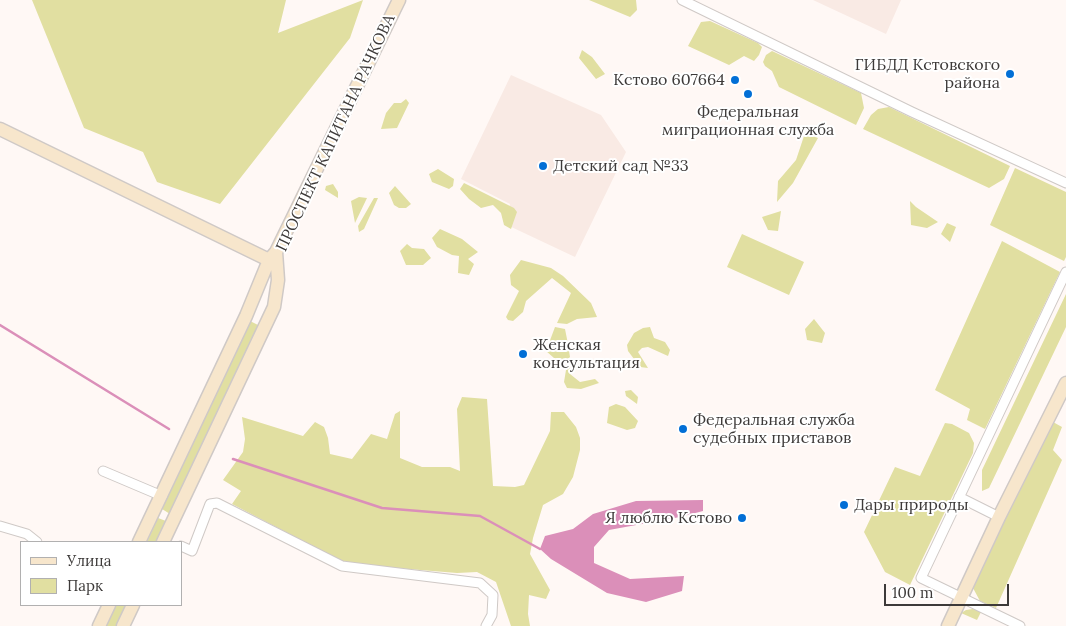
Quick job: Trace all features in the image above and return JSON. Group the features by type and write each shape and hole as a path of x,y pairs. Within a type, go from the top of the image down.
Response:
{"street":[{"name":"ПРОСПЕКТ КАПИТАНА РАЧКОВА","path":"167,541 274,307 278,280 273,256 399,0"},
{"path":"682,0 912,112 1066,183"},
{"path":"0,129 273,256 140,541"},
{"path":"1020,626 921,578 1066,272"},
{"path":"252,300 265,301 274,307"},
{"path":"948,626 999,517 1066,383"},
{"path":"103,471 162,496"},
{"path":"958,497 999,517"},
{"path":"182,547 192,552 210,504 217,504 342,566 480,583 493,595 492,615 486,626"},
{"path":"0,526 27,534 36,541"},
{"path":"99,626 109,606"},
{"path":"123,626 133,606"}],"shaded area":[{"path":"813,0 901,0 886,34"},
{"name":"Детский сад №33","path":"511,75 601,115 626,152 575,257 505,224 510,204 461,179"},
{"path":"703,500 703,511 609,530 594,547 594,563 630,579 684,576 682,591 646,602 607,593 551,559 540,549 545,536 573,529 593,514 636,501"}],"green space":[{"path":"32,0 286,0 278,33 363,0 350,38 220,204 157,182 143,152 84,128"},
{"path":"589,0 636,0 637,10 630,17"},
{"path":"710,21 758,43 762,47 759,55 754,61 744,56 729,65 688,46 701,22"},
{"path":"582,50 592,57 605,74 596,79 579,58"},
{"path":"772,51 861,93 864,108 856,125 779,87 772,71 763,62 766,55"},
{"path":"406,99 409,103 397,128 381,129 386,113 394,103 401,103"},
{"path":"889,107 1010,166 1004,179 989,188 863,129 871,115 878,109"},
{"path":"805,133 818,138 793,183 777,202 778,181 796,160"},
{"path":"1015,168 1066,192 1066,257 1064,261 990,225"},
{"path":"438,169 454,179 453,186 449,189 432,182 429,174"},
{"path":"464,183 514,208 517,212 511,229 504,225 501,213 493,205 481,208 469,199 460,189"},
{"path":"333,184 338,192 338,198 325,190 326,186"},
{"path":"395,186 411,204 406,208 399,208 394,205 389,193"},
{"path":"359,197 367,198 355,223 351,201"},
{"path":"374,198 378,198 364,229 359,232 358,226"},
{"path":"910,201 938,222 927,228 911,225"},
{"path":"781,211 778,231 768,230 762,217"},
{"path":"947,223 956,227 950,242 941,234"},
{"path":"440,229 462,239 478,252 468,259 474,264 469,275 458,273 459,256 452,255 437,247 432,238"},
{"path":"742,234 804,262 789,295 727,267"},
{"path":"1002,241 1060,272 985,429 967,420 970,409 935,390"},
{"path":"407,244 412,248 424,249 431,258 423,265 406,265 400,251"},
{"path":"521,260 551,268 563,276 591,303 597,317 577,319 567,324 557,323 571,293 552,278 526,301 523,312 513,321 508,320 506,317 519,291 511,285 510,275"},
{"path":"1066,294 1066,327 989,488 982,491 982,470"},
{"path":"814,319 825,333 822,343 807,340 805,329"},
{"path":"250,321 258,325 170,514 162,509"},
{"path":"555,327 565,329 567,339 570,357 562,365 546,351"},
{"path":"650,327 654,338 665,342 670,350 668,356 648,347 642,348 638,352 648,368 640,367 628,351 627,345 634,333 643,328"},
{"path":"567,364 570,367 570,374 580,382 595,379 599,383 581,389 567,388 564,382"},
{"path":"631,390 638,397 637,404 626,396 625,391"},
{"path":"462,397 487,399 493,486 515,487 524,485 550,431 551,412 564,412 576,427 580,438 580,450 573,477 563,494 543,505 533,538 530,554 550,590 546,599 529,595 528,614 530,626 511,626 496,582 477,572 457,573 347,564 232,504 241,491 223,480 243,452 245,439 242,417 303,436 315,422 324,427 328,438 330,454 352,459 371,434 387,439 395,414 400,411 400,458 422,467 450,467 460,471 457,409"},
{"path":"616,404 625,407 638,421 635,428 627,430 607,423 609,407"},
{"path":"1053,422 1062,427 1053,450 1062,460 996,608 980,601 973,588 1044,435"},
{"path":"945,423 952,424 969,433 974,443 973,453 910,585 885,572 864,532 895,467 920,476"},
{"path":"158,518 166,521 156,541 147,541"},
{"path":"115,606 127,606 117,626 105,626"},
{"path":"973,609 981,612 977,620 961,613 966,610"}],"waterway":[{"path":"0,325 169,429"},
{"path":"233,459 382,508 480,516 540,549"}],"place":[{"name":"ГИБДД Кстовского района","path":"1010,74"},
{"name":"Кстово 607664","path":"735,80"},
{"name":"Федеральная миграционная служба","path":"748,94"},
{"name":"Детский сад №33","path":"543,166"},
{"name":"Женская консультация","path":"523,354"},
{"name":"Федеральная служба судебных приставов","path":"683,429"},
{"name":"Дары природы","path":"844,505"},
{"name":"Я люблю Кстово","path":"742,518"}]}
